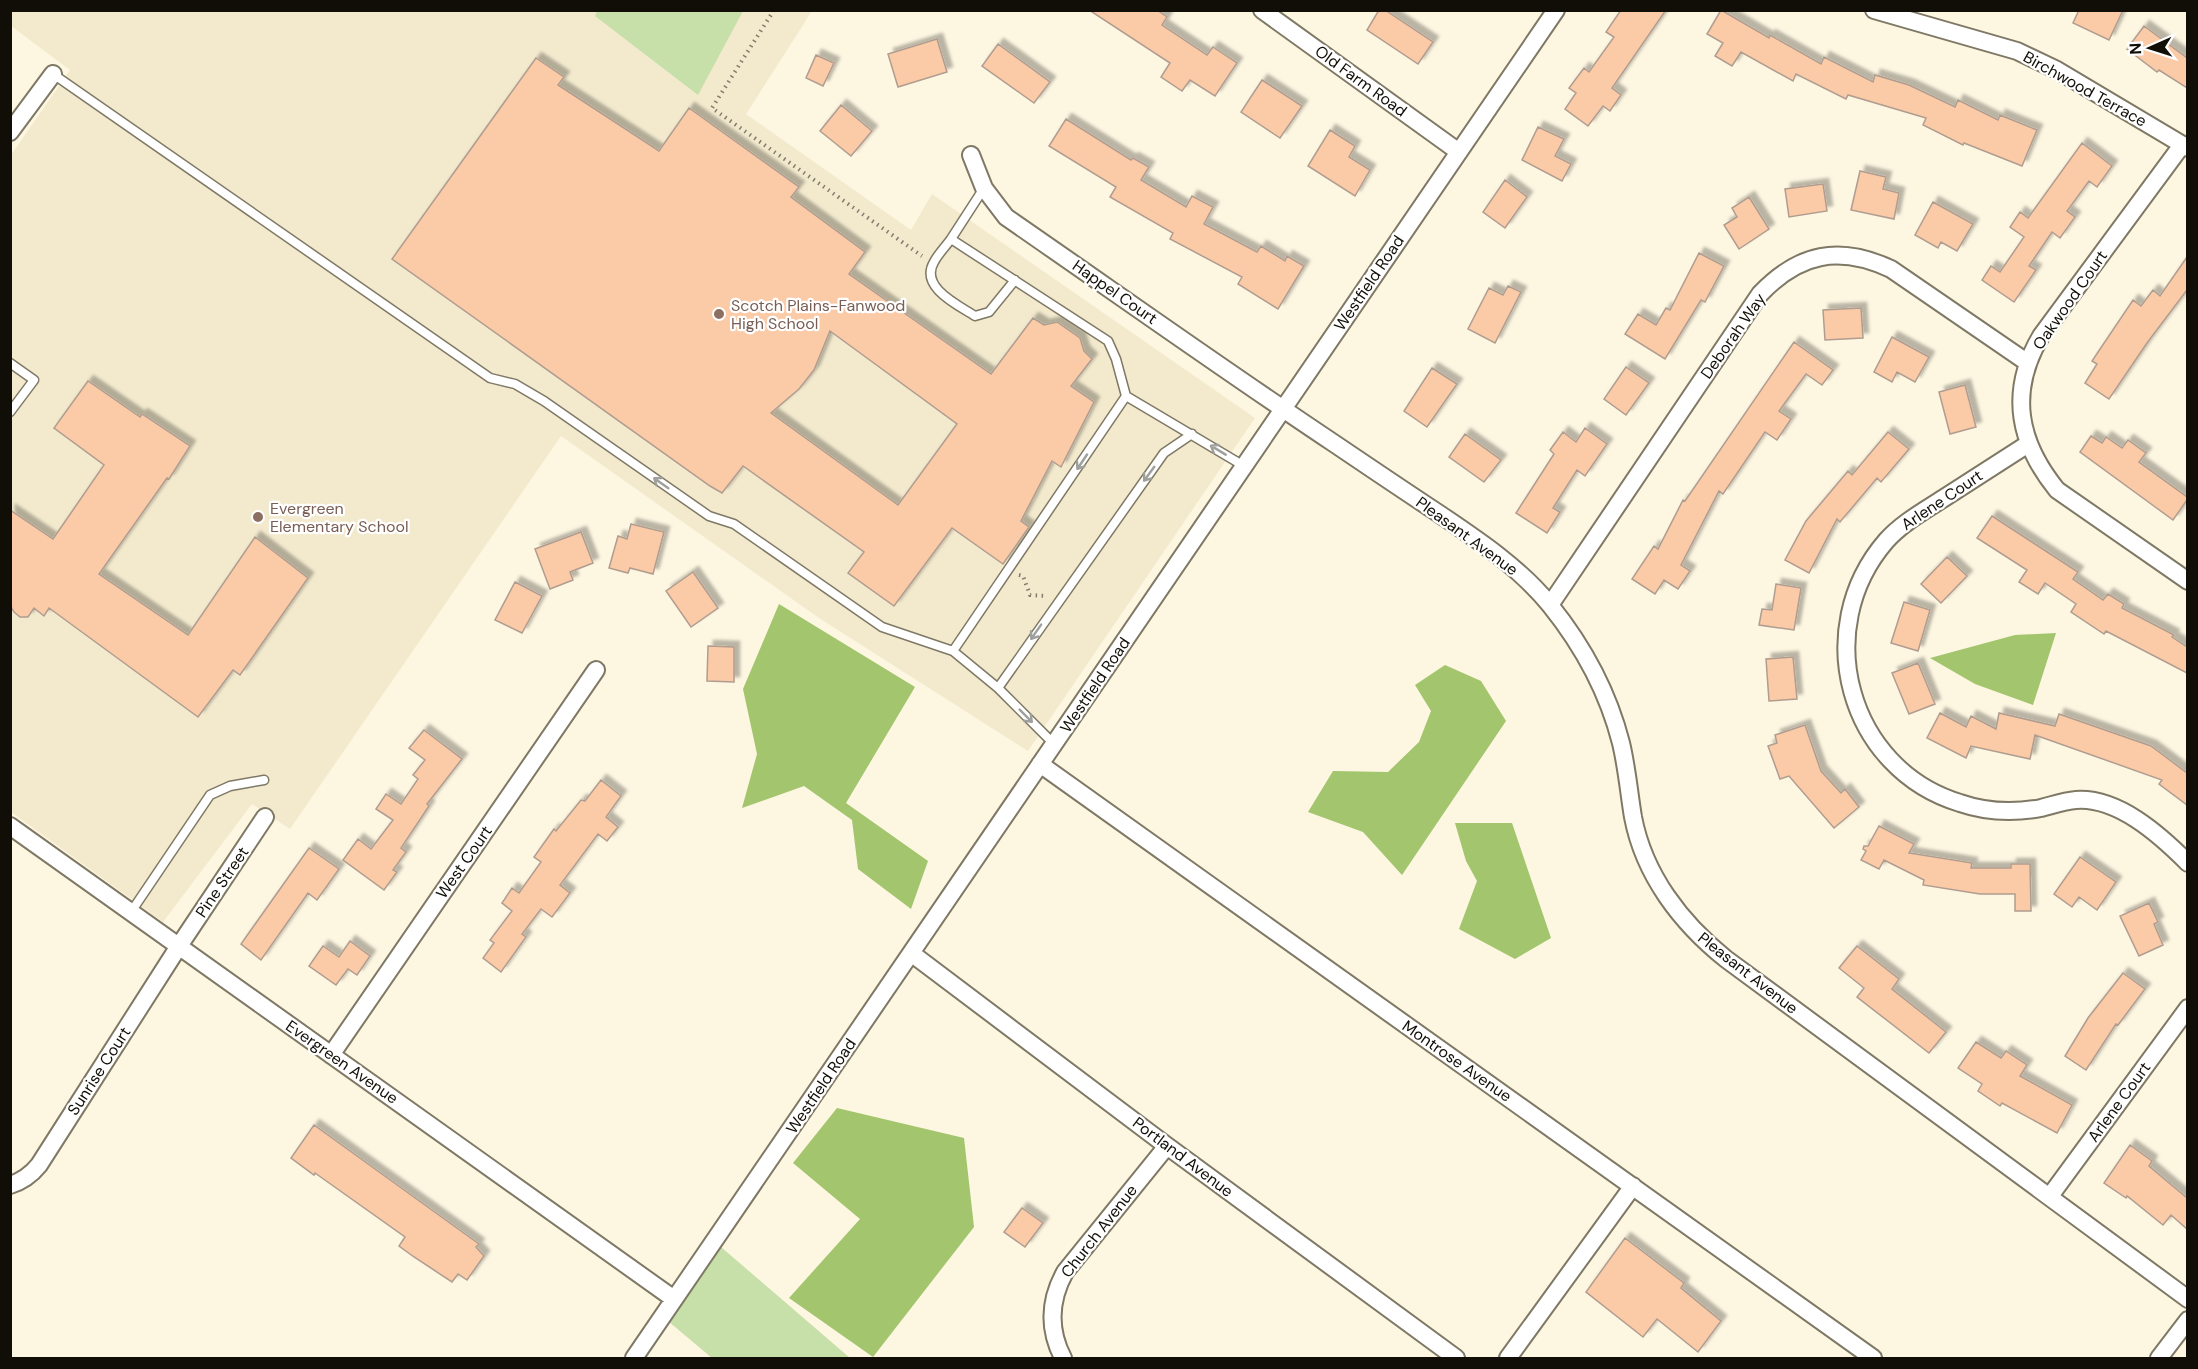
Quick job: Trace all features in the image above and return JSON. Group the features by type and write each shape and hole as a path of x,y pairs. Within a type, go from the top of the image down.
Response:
{"street":[{"name":"Old Farm Road","path":"1262,10 1459,152"},
{"name":"Westfield Road","path":"634,1359 1556,10"},
{"name":"Birchwood Terrace","path":"1874,10 2017,51 2057,70 2185,147"},
{"path":"10,132 53,74"},
{"name":"Oakwood Court","path":"2185,147 2041,336 2028,363 2021,397 2023,423 2028,444 2041,471 2062,495 2187,581"},
{"name":"Happel Court","path":"970,155 984,188 1006,216 1283,409"},
{"name":"Deborah Way","path":"1550,605 1760,294 1774,279 1791,267 1810,259 1831,255 1872,260 1891,269 2028,363"},
{"name":"Pleasant Avenue","path":"1283,409 1486,546 1533,586 1550,605 1578,643 1599,682 1621,742 1640,843 1660,887 1689,926 1726,959 2187,1299"},
{"name":"Arlene Court","path":"2028,444 1905,523 1877,553 1854,598 1848,623 1847,666 1854,699 1868,730 1888,758 1914,780 1943,797 1976,808 2009,811 2076,800 2111,805 2127,813 2171,847 2187,863"},
{"name":"West Court","path":"331,1054 596,670"},
{"name":"Montrose Avenue","path":"1040,764 1633,1185 1873,1359"},
{"name":"Pine Street","path":"179,946 265,817"},
{"name":"Evergreen Avenue","path":"10,826 674,1299"},
{"name":"Sunrise Court","path":"10,1185 21,1182 39,1165 179,946"},
{"name":"Portland Avenue","path":"911,953 1167,1146 1456,1359"},
{"name":"Arlene Court","path":"2050,1196 2187,1008"},
{"name":"Church Avenue","path":"1063,1359 1056,1345 1052,1328 1051,1312 1057,1287 1065,1272 1167,1146"},
{"path":"1508,1359 1633,1185"},
{"path":"2159,1359 2187,1320"}],"lane":[{"path":"53,74 490,378 515,384 544,401 709,516 734,524 882,627 953,651 998,687 1054,744"},
{"path":"984,188 933,263 931,275 933,283 945,297 975,316 989,312 1015,280"},
{"path":"951,239 1108,341 1116,359 1126,396 1244,465"},
{"path":"10,363 34,380 10,412"},
{"path":"953,651 1126,396"},
{"path":"998,687 1164,453 1192,434"},
{"path":"131,912 210,795 230,786 264,780"}],"path":[{"path":"774,10 712,108 933,263"},
{"path":"1008,570 1023,576 1030,595 1060,598"}],"shaded area":[{"name":"Scotch Plains-Fanwood High School","path":"11,11 812,11 746,114 911,230 932,194 1255,418 1028,751 819,618 561,436 290,829 252,804 163,922 11,812 11,155 70,70 11,26"}],"green space":[{"path":"597,10 743,11 698,95 595,16"},
{"path":"779,604 915,687 846,803 928,861 911,909 858,869 852,820 804,786 742,808 757,754 743,689"},
{"path":"2056,633 2033,705 1975,684 1930,658 2015,635"},
{"path":"1445,665 1481,681 1506,721 1402,875 1363,832 1308,812 1333,771 1388,772 1419,742 1431,711 1415,685"},
{"path":"1455,823 1512,823 1551,938 1515,959 1459,929 1477,881 1466,861"},
{"path":"837,1108 964,1138 974,1227 873,1357 789,1298 860,1219 793,1163"},
{"path":"714,1241 850,1358 712,1358 662,1316"}],"building":[{"path":"1089,10 1157,10 1167,17 1162,25 1207,55 1213,47 1237,63 1215,96 1190,80 1182,91 1161,77 1170,63"},
{"path":"1379,10 1385,10 1433,42 1418,64 1367,30"},
{"path":"1621,10 1666,10 1612,88 1621,95 1610,111 1603,106 1588,126 1565,109 1576,93 1569,88 1584,68 1589,72 1614,37 1606,32"},
{"path":"1721,10 1769,38 1770,35 1821,64 1824,57 1873,82 1875,75 1909,85 1955,107 1958,100 1998,120 2000,115 2037,130 2022,166 1964,143 1963,145 1923,125 1926,118 1848,95 1846,99 1796,74 1793,81 1741,52 1732,66 1715,56 1723,43 1707,34"},
{"path":"2079,10 2123,10 2109,40 2073,23"},
{"path":"2144,26 2187,58 2187,88 2159,70 2157,72 2127,49"},
{"path":"937,39 947,72 898,87 888,54"},
{"path":"998,44 1050,82 1034,103 982,66"},
{"path":"816,55 834,63 823,86 806,78"},
{"path":"536,58 564,77 558,85 659,151 689,108 799,187 791,197 865,252 849,274 991,374 1033,318 1044,325 1057,322 1080,338 1084,351 1092,359 1071,386 1094,402 1061,467 1052,461 1021,521 1029,527 1003,564 952,528 894,606 848,573 864,552 743,466 722,493 710,486 392,259","holes":["830,331 957,424 898,505 771,413 799,389 814,370"]},
{"path":"1262,80 1302,106 1280,138 1241,112"},
{"path":"841,105 872,131 851,156 820,131"},
{"path":"1066,119 1131,160 1133,158 1149,167 1141,180 1186,207 1192,196 1213,207 1204,224 1257,252 1261,246 1285,261 1287,256 1304,266 1278,309 1238,284 1242,277 1170,239 1173,233 1110,197 1116,187 1049,146"},
{"path":"1538,127 1564,139 1555,156 1571,164 1562,181 1522,160"},
{"path":"1330,130 1355,146 1349,157 1370,170 1355,196 1308,166"},
{"path":"2082,143 2112,166 2097,187 2089,181 2067,211 2075,217 2060,238 2052,232 2029,266 2036,270 2014,302 1982,280 1991,266 2000,272 2024,237 2010,227 2020,212 2028,218"},
{"path":"1860,171 1886,177 1883,189 1899,193 1894,219 1851,210"},
{"path":"1505,180 1527,197 1505,228 1483,212"},
{"path":"1823,184 1827,211 1789,217 1785,189"},
{"path":"1749,197 1769,229 1739,249 1724,225 1737,217 1732,208"},
{"path":"1933,202 1973,224 1957,251 1941,242 1938,248 1915,235"},
{"path":"1699,253 1724,266 1705,302 1701,300 1665,359 1625,334 1638,314 1656,325 1666,308 1670,310"},
{"path":"2187,257 2187,290 2109,399 2085,383 2097,364 2092,361 2133,300 2141,306 2153,290 2160,296"},
{"path":"1508,286 1521,292 1495,343 1468,329 1489,288 1503,295"},
{"path":"1861,308 1863,338 1825,340 1823,310"},
{"path":"1892,337 1929,357 1915,382 1897,372 1892,382 1874,372"},
{"path":"1794,342 1833,370 1822,385 1806,374 1779,411 1791,419 1777,440 1765,432 1723,494 1719,491 1681,565 1690,571 1678,589 1664,580 1655,594 1632,579 1654,546 1658,549 1683,500 1685,501"},
{"path":"1626,367 1649,383 1626,415 1604,399"},
{"path":"1432,368 1457,384 1427,427 1404,411"},
{"path":"88,381 140,417 142,414 190,446 169,479 167,478 99,574 188,635 255,537 308,578 240,675 233,670 198,717 49,608 44,616 34,608 28,617 20,617 10,605 10,510 53,539 104,465 54,428"},
{"path":"1965,385 1976,427 1950,434 1939,392"},
{"path":"1585,428 1607,444 1585,476 1577,470 1553,508 1560,512 1547,533 1516,513 1554,454 1550,450 1563,432 1576,442"},
{"path":"1888,432 1909,449 1881,482 1877,478 1840,522 1837,519 1809,573 1785,560 1806,521 1848,471 1852,475"},
{"path":"1465,434 1501,460 1484,482 1449,457"},
{"path":"2091,436 2102,443 2106,437 2122,448 2128,440 2146,453 2139,462 2187,497 2173,520 2080,452"},
{"path":"1992,516 2078,572 2073,579 2103,600 2108,594 2124,604 2122,608 2174,635 2172,637 2187,647 2187,673 2106,631 2104,634 2071,612 2076,604 2045,583 2038,594 2019,582 2027,570 1977,538"},
{"path":"631,524 664,532 653,574 630,568 628,573 609,568 618,536 627,539"},
{"path":"581,532 593,563 570,572 573,580 550,589 535,549"},
{"path":"1947,557 1967,576 1941,603 1921,584"},
{"path":"693,572 718,608 691,627 666,591"},
{"path":"515,582 542,596 522,633 495,620"},
{"path":"1776,584 1801,588 1794,630 1759,625 1762,609 1772,610"},
{"path":"1904,602 1930,610 1918,651 1891,643"},
{"path":"708,646 734,647 734,682 707,681"},
{"path":"1793,657 1797,699 1769,701 1766,659"},
{"path":"1918,663 1935,704 1909,714 1892,673"},
{"path":"1940,713 1966,727 1971,716 1996,729 1999,713 2055,726 2059,714 2151,746 2187,773 2187,805 2159,784 2162,780 2035,735 2030,759 1971,746 1966,758 1927,738"},
{"path":"1805,725 1821,771 1841,793 1845,789 1859,807 1834,828 1789,776 1780,779 1768,746 1777,743 1775,735"},
{"path":"424,730 462,759 427,804 429,806 401,848 406,852 393,870 397,872 384,890 343,860 358,839 371,849 393,820 376,809 386,794 401,804 418,779 413,775 425,760 409,748"},
{"path":"601,780 621,796 606,817 618,827 607,841 598,834 560,885 570,893 552,917 541,909 522,934 526,937 501,972 483,958 494,943 490,940 512,911 502,903 512,888 519,893 541,862 534,857 554,829 556,831 581,800 585,801"},
{"path":"1879,826 1914,844 1909,853 1972,863 1971,868 2011,868 2011,864 2030,864 2031,911 2015,911 2015,894 1980,894 1923,885 1924,880 1884,860 1879,869 1861,860 1866,851 1863,849 1864,846 1868,846"},
{"path":"309,848 339,869 317,900 308,893 261,960 241,944"},
{"path":"2080,857 2116,882 2097,910 2079,897 2072,907 2054,894"},
{"path":"2149,903 2158,922 2154,924 2163,945 2139,956 2120,916"},
{"path":"350,941 370,956 357,975 348,969 336,985 309,966 323,946 339,957"},
{"path":"1857,946 1899,979 1892,989 1946,1032 1929,1053 1857,997 1864,988 1839,968"},
{"path":"2123,973 2145,989 2118,1025 2116,1024 2086,1070 2065,1056 2088,1018"},
{"path":"1976,1042 2001,1058 2006,1051 2027,1065 2020,1076 2072,1105 2057,1133 2002,1103 2000,1106 1978,1091 1982,1084 1958,1068"},
{"path":"314,1125 479,1244 476,1247 484,1256 467,1280 458,1274 452,1282 414,1257 399,1246 405,1237 291,1158"},
{"path":"2130,1145 2152,1161 2149,1166 2187,1198 2187,1229 2171,1215 2163,1225 2127,1196 2126,1198 2104,1183"},
{"path":"1022,1208 1043,1223 1025,1247 1004,1232"},
{"path":"1625,1238 1684,1283 1681,1288 1721,1321 1698,1352 1657,1319 1643,1337 1586,1292"}],"place":[{"name":"Scotch Plains-Fanwood High School","path":"719,314"},
{"name":"Evergreen Elementary School","path":"258,517"}]}
